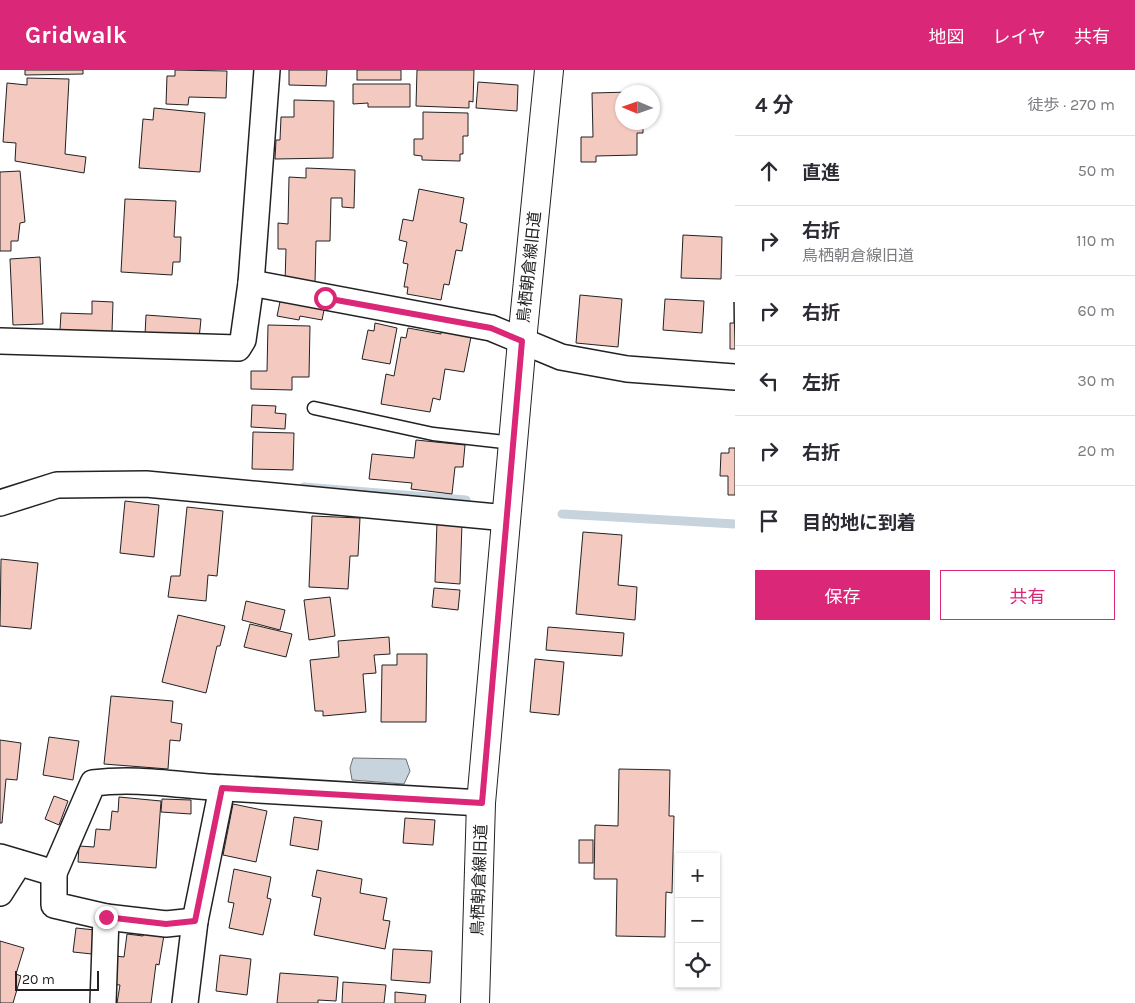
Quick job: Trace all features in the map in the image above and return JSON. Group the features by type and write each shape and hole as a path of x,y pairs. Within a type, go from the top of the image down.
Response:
{"street":[{"path":"0,341 238,348 243,340 251,283 267,70"},
{"name":"鳥栖朝倉線旧道","path":"475,1003 482,803 522,341 549,70"},
{"path":"251,283 491,328 561,357 627,369 735,377"},
{"path":"0,503 57,485 146,484 507,518"},
{"path":"195,921 166,924 106,917 54,905 54,873 94,783 118,780 157,781 222,788 482,803"},
{"path":"185,1003 195,921 222,788"},
{"path":"0,893 10,860 54,873"},
{"path":"103,1003 106,917"}],"lane":[{"path":"314,408 433,434 513,444"}],"shaded area":[{"path":"353,758 406,759 410,771 404,784 352,780 350,768"}],"building":[{"path":"25,70 83,70 83,74 25,75"},
{"path":"175,70 227,71 226,98 189,97 188,105 166,104 167,76 175,76"},
{"path":"289,70 327,70 326,86 289,85"},
{"path":"357,70 401,70 401,80 357,80"},
{"path":"417,70 474,70 473,102 469,101 469,108 416,106"},
{"path":"27,78 69,79 65,154 86,157 84,173 15,161 16,143 3,142 7,83 27,85"},
{"path":"478,82 518,85 517,111 476,108"},
{"path":"353,84 410,84 410,107 368,107 368,103 353,104"},
{"path":"615,92 615,130 643,130 643,133 637,133 637,155 596,156 596,162 581,162 581,137 593,137 592,93"},
{"path":"294,100 334,101 333,158 275,159 276,140 280,140 281,117 294,117"},
{"path":"154,108 205,113 200,172 139,168 143,119 153,120"},
{"path":"423,112 468,113 468,136 463,136 463,154 460,154 460,161 422,160 422,156 414,155 414,139 423,139"},
{"path":"306,168 355,170 354,208 342,207 342,198 331,198 330,241 316,241 315,283 285,282 286,249 278,249 278,223 288,224 289,177 306,178"},
{"path":"20,171 25,222 20,223 18,241 11,241 11,251 0,251 0,172"},
{"path":"419,189 464,198 460,222 467,224 462,251 456,250 449,285 444,284 441,300 407,294 408,287 404,287 408,264 403,263 407,242 399,240 403,219 413,221"},
{"path":"125,199 176,201 174,237 181,237 180,262 173,262 172,275 121,272"},
{"path":"683,235 722,237 721,279 681,278"},
{"path":"40,257 43,324 13,325 10,259"},
{"path":"580,295 622,299 618,347 576,343"},
{"path":"281,297 325,305 322,320 300,316 299,320 277,316"},
{"path":"665,299 704,301 702,333 663,330"},
{"path":"92,301 113,302 112,332 60,330 61,313 92,314"},
{"path":"734,302 735,349 730,349 730,323 734,323"},
{"path":"146,315 201,319 199,339 145,335"},
{"path":"375,323 397,328 390,364 362,359 368,330 374,331"},
{"path":"268,325 310,326 309,377 292,377 292,390 251,389 251,371 267,371"},
{"path":"442,327 472,332 464,372 445,369 440,400 433,398 430,412 381,404 386,374 394,376 401,337 406,338 408,328 441,334"},
{"path":"252,405 276,406 275,413 286,414 285,429 251,427"},
{"path":"253,432 294,433 293,470 252,469"},
{"path":"416,440 465,445 463,467 455,467 452,494 411,489 412,483 369,479 372,454 414,458"},
{"path":"729,448 735,448 735,495 728,495 728,476 720,476 721,453 729,453"},
{"path":"125,501 159,505 154,557 120,553"},
{"path":"187,507 223,511 217,576 208,575 206,601 168,597 171,576 180,576"},
{"path":"312,516 360,518 358,556 350,556 348,589 309,587"},
{"path":"437,522 462,523 460,584 435,582"},
{"path":"583,532 622,535 618,585 637,587 635,620 576,614"},
{"path":"1,559 38,563 31,629 0,626"},
{"path":"434,588 460,590 458,610 432,607"},
{"path":"330,597 335,636 309,640 304,600"},
{"path":"246,601 285,610 280,630 242,620"},
{"path":"178,615 225,626 220,646 217,646 206,693 162,682"},
{"path":"250,624 292,634 286,657 244,647"},
{"path":"548,627 624,633 622,656 546,650"},
{"path":"389,637 390,654 374,655 376,673 363,674 366,712 323,716 323,711 315,711 310,660 339,657 338,641"},
{"path":"397,654 427,654 426,722 381,722 382,665 397,665"},
{"path":"535,659 564,662 559,715 530,712"},
{"path":"111,696 173,701 171,722 182,724 180,741 170,740 168,769 104,764"},
{"path":"49,737 79,741 73,780 43,775"},
{"path":"0,740 21,743 17,780 6,779 2,823 0,823"},
{"path":"619,769 670,770 669,816 674,816 672,893 666,892 665,937 616,936 617,879 594,879 595,825 618,826"},
{"path":"54,796 68,801 59,825 45,819"},
{"path":"119,797 161,801 156,868 78,862 79,846 94,847 96,829 110,830 112,811 118,812"},
{"path":"162,799 191,800 191,814 161,812"},
{"path":"233,804 267,811 256,862 223,855"},
{"path":"294,817 322,821 318,850 290,845"},
{"path":"405,818 435,820 433,845 403,843"},
{"path":"579,840 593,840 593,863 579,863"},
{"path":"234,869 271,877 267,898 271,899 263,935 229,928 234,903 228,902"},
{"path":"317,870 362,879 360,893 387,898 383,920 390,921 385,949 314,935 321,898 312,896"},
{"path":"76,928 95,930 92,954 73,952"},
{"path":"144,932 164,935 159,965 156,964 151,1003 117,1003 120,985 111,984 115,956 124,957 127,934 143,936"},
{"path":"0,941 24,948 16,974 21,976 13,1003 0,1003"},
{"path":"393,949 432,951 430,983 391,980"},
{"path":"220,955 251,959 247,995 216,991"},
{"path":"280,973 338,977 336,1001 318,1000 318,1003 277,1003"},
{"path":"343,982 386,985 384,1003 342,1003"},
{"path":"395,992 426,995 425,1003 395,1003"}],"waterway":[{"path":"304,487 466,500"},
{"path":"562,514 735,524"}],"route":[{"path":"106,917 166,924 195,921 222,788 482,803 522,341 491,328 325,298"}]}
